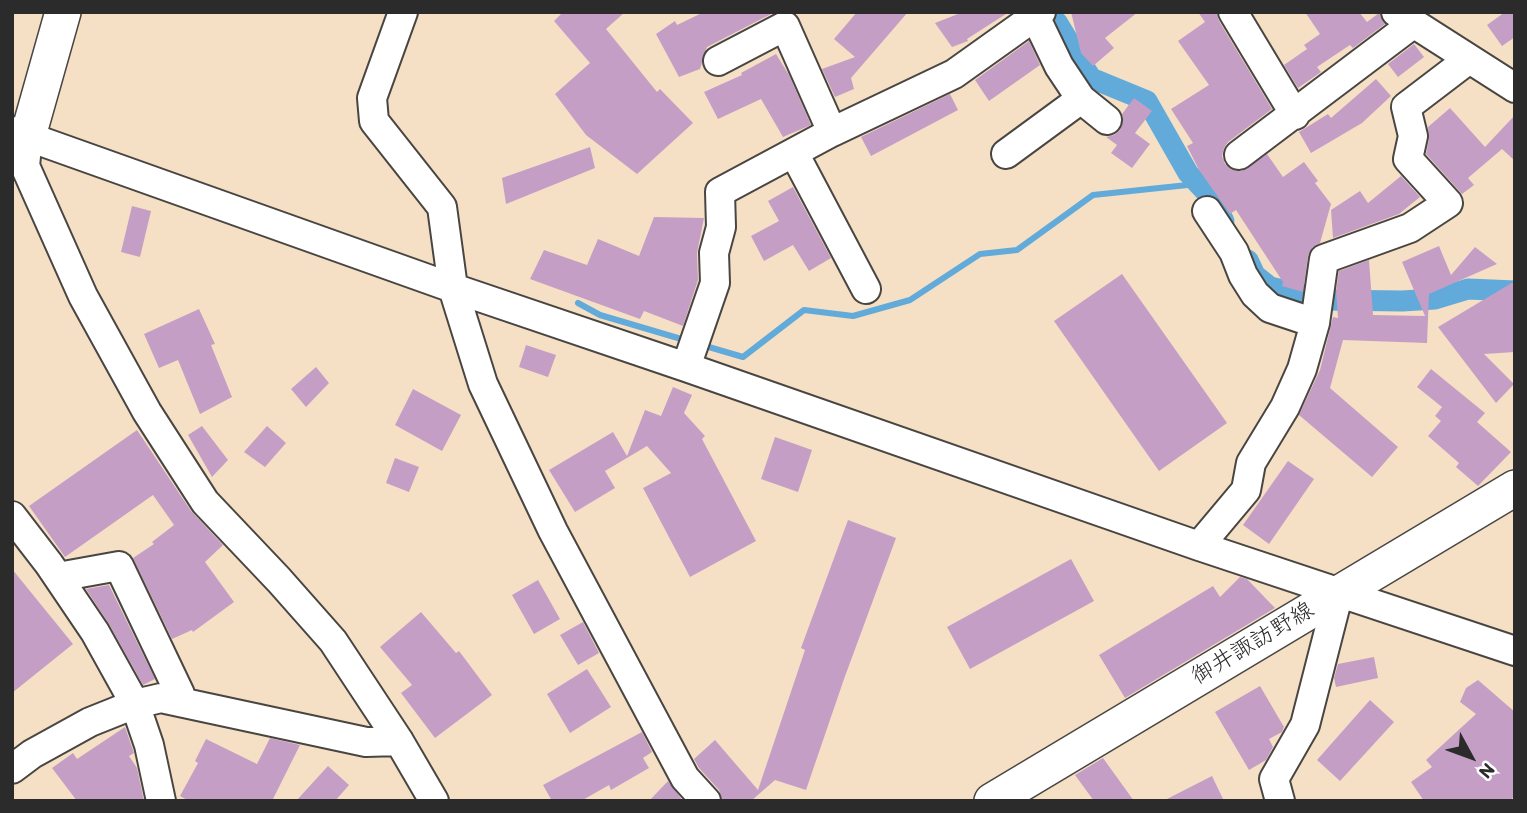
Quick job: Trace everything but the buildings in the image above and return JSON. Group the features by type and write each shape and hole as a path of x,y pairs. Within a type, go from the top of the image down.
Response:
{"main road":[{"path":"20,134 63,12"},
{"name":"御井諏訪野線","path":"992,801 1515,488"}],"street":[{"path":"403,12 372,98 374,121 442,207 453,288 483,384 552,531 685,778 706,801"},
{"path":"1233,12 1295,115"},
{"path":"686,367 715,283 714,253 721,227 720,192 832,132 954,74 1037,13 1059,66 1081,99 1107,120"},
{"path":"1240,155 1295,115 1405,18 1515,88"},
{"path":"718,61 785,26 832,132"},
{"path":"1199,546 1246,490 1251,463 1296,382 1315,323 1324,259 1410,228 1448,204 1408,159 1413,136 1406,107 1469,59"},
{"path":"1006,154 1081,99"},
{"path":"434,801 399,741 333,641 279,579 205,502 147,412 83,296 25,166 20,134 453,288 1199,546 1515,651"},
{"path":"794,153 866,289"},
{"path":"1207,211 1234,252 1243,275 1255,294 1270,308 1315,323"},
{"path":"12,516 95,632 135,704 149,745 161,801"},
{"path":"58,577 119,566 180,694 180,702"},
{"path":"1280,801 1274,779 1306,725 1339,592"},
{"path":"12,769 32,754 90,722 135,704 161,698 366,742 399,741"}],"waterway":[{"path":"1057,22 1091,78 1147,101 1188,173 1212,199 1224,221"},
{"path":"702,345 743,357 804,310 853,316 910,300 980,254 1017,250 1093,195 1197,184"},
{"path":"1248,260 1255,275 1270,287 1327,300 1402,301 1435,299 1468,289 1515,291"},
{"path":"578,303 600,315 688,341"}]}
